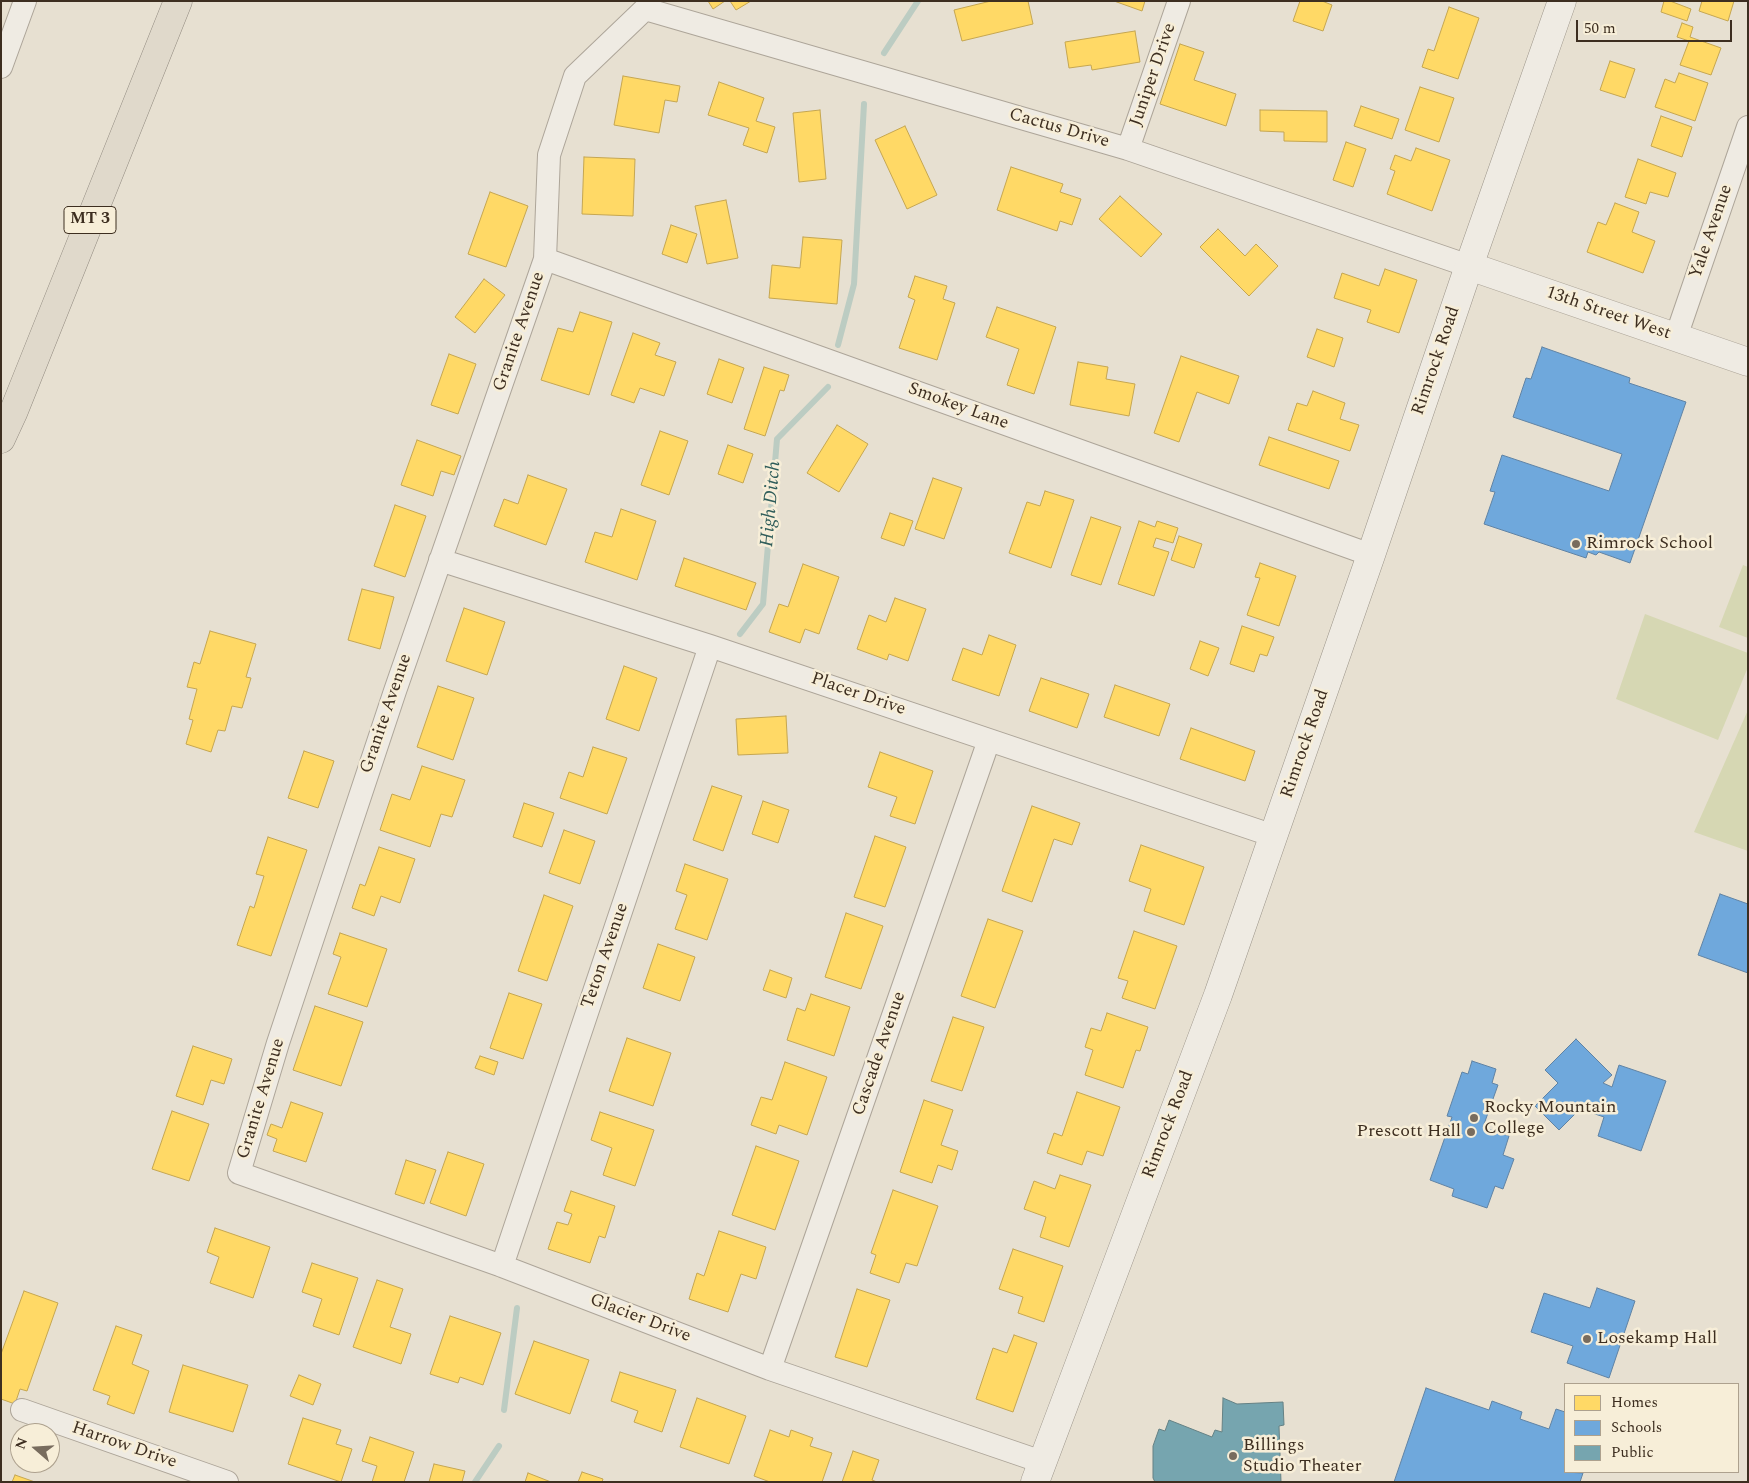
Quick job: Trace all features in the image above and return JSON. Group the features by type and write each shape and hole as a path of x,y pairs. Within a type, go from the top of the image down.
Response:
{"highway":[{"name":"MT 3","path":"1,438 13,413 178,1"}],"main road":[{"name":"Rimrock Road","path":"1039,1472 1215,1002 1562,1"},
{"name":"13th Street West","path":"1469,266 1748,362"}],"street":[{"path":"1,67 25,1"},
{"name":"Juniper Drive","path":"1128,149 1179,1"},
{"name":"Cactus Drive","path":"645,9 1128,149 1469,266"},
{"name":"Granite Avenue","path":"239,1173 278,1043 395,691 545,259 549,155 575,76 645,9"},
{"name":"Yale Avenue","path":"1676,337 1748,127"},
{"name":"Smokey Lane","path":"545,259 1371,554"},
{"name":"Placer Drive","path":"440,560 710,646 1274,836"},
{"name":"Teton Avenue","path":"502,1266 710,646"},
{"name":"Cascade Avenue","path":"770,1369 989,740"},
{"name":"Glacier Drive","path":"239,1173 502,1266 1039,1472"},
{"name":"Harrow Drive","path":"22,1410 227,1482"}],"green space":[{"path":"1743,565 1748,567 1748,638 1719,627"},
{"path":"1645,614 1748,653 1748,667 1718,740 1616,699"},
{"path":"1748,710 1748,851 1694,832"}],"building: Homes":[{"path":"708,1 725,1 713,9"},
{"path":"730,1 751,1 736,10"},
{"path":"991,1 1028,1 1033,24 962,41 954,10"},
{"path":"1114,1 1145,1 1142,11"},
{"path":"1300,1 1322,1 1332,5 1323,31 1293,21"},
{"path":"1664,1 1670,1 1691,9 1687,21 1661,12"},
{"path":"1702,1 1734,1 1728,21 1699,11"},
{"path":"1449,7 1479,18 1458,79 1422,67 1428,49 1434,51"},
{"path":"1682,23 1693,27 1690,37 1721,48 1711,75 1680,65 1689,41 1677,37"},
{"path":"1135,31 1140,62 1092,70 1091,65 1069,68 1065,42"},
{"path":"1180,44 1204,52 1194,80 1236,94 1226,126 1160,104"},
{"path":"1610,61 1635,69 1625,98 1600,90"},
{"path":"1679,73 1708,83 1695,121 1655,107 1665,79 1675,83"},
{"path":"623,76 680,86 677,102 665,100 659,133 614,125"},
{"path":"719,82 764,98 756,121 775,127 767,153 743,145 749,128 708,115"},
{"path":"1420,87 1454,98 1439,142 1405,130"},
{"path":"1361,106 1399,119 1392,139 1354,126"},
{"path":"820,110 826,179 799,182 793,113"},
{"path":"1260,110 1327,111 1327,142 1284,141 1284,132 1260,131"},
{"path":"1661,116 1692,127 1682,157 1651,146"},
{"path":"905,126 937,195 907,209 875,140"},
{"path":"1346,142 1366,149 1353,187 1333,180"},
{"path":"1416,148 1450,160 1432,211 1387,194 1395,171 1390,169 1395,155 1411,161"},
{"path":"584,157 635,159 633,216 582,214"},
{"path":"1638,159 1676,173 1668,197 1650,192 1646,204 1625,197"},
{"path":"1011,167 1063,184 1060,192 1081,199 1072,225 1060,221 1057,231 997,210"},
{"path":"490,192 528,206 506,267 468,254"},
{"path":"1120,196 1162,234 1141,257 1099,219"},
{"path":"726,200 738,258 707,264 695,206"},
{"path":"1615,203 1639,212 1632,232 1655,241 1643,273 1587,252 1598,222 1606,225"},
{"path":"671,225 697,234 687,263 662,254"},
{"path":"1218,229 1245,256 1256,244 1278,266 1249,296 1200,247"},
{"path":"803,237 842,240 837,304 769,298 772,265 800,268"},
{"path":"1385,269 1417,280 1399,333 1367,322 1371,310 1334,298 1342,273 1379,286"},
{"path":"915,276 947,286 943,299 955,303 937,360 899,348 915,300 908,297"},
{"path":"484,279 505,295 475,333 455,317"},
{"path":"997,307 1056,327 1034,394 1007,385 1019,349 986,337"},
{"path":"580,312 612,322 589,395 541,380 558,328 573,332"},
{"path":"1317,329 1343,338 1334,367 1307,357"},
{"path":"633,333 660,343 655,355 676,362 664,396 640,388 634,403 611,395"},
{"path":"449,354 476,364 458,414 431,405"},
{"path":"1181,356 1239,376 1229,404 1197,392 1179,442 1154,433"},
{"path":"719,359 744,368 732,403 707,394"},
{"path":"1078,362 1108,367 1106,379 1135,384 1129,416 1070,405"},
{"path":"764,367 789,375 784,391 780,390 765,436 744,429"},
{"path":"1313,391 1345,403 1340,419 1359,425 1350,451 1288,430 1297,403 1307,406"},
{"path":"837,425 868,444 839,492 807,473"},
{"path":"660,431 688,441 669,495 641,485"},
{"path":"1269,437 1339,461 1329,489 1259,465"},
{"path":"417,440 461,456 454,475 441,471 433,496 401,485"},
{"path":"728,445 753,454 743,483 718,474"},
{"path":"528,475 567,489 546,545 494,526 504,499 518,504"},
{"path":"933,478 962,488 944,539 915,529"},
{"path":"1045,491 1074,500 1051,568 1009,553 1027,502 1040,506"},
{"path":"395,505 426,516 405,577 374,566"},
{"path":"621,509 656,521 637,580 585,562 595,532 612,537"},
{"path":"890,513 913,521 904,546 881,538"},
{"path":"1091,517 1121,527 1101,585 1071,575"},
{"path":"1139,521 1155,527 1157,521 1178,528 1173,543 1156,538 1153,547 1169,552 1154,596 1118,584"},
{"path":"1179,536 1202,544 1194,568 1171,560"},
{"path":"684,558 756,583 746,610 675,586"},
{"path":"1260,563 1296,576 1279,626 1247,615 1260,578 1255,577"},
{"path":"803,564 839,577 819,634 805,629 800,643 769,632 779,604 788,607"},
{"path":"362,589 394,597 380,649 348,640"},
{"path":"895,598 926,609 908,661 889,654 887,660 857,649 869,615 886,622"},
{"path":"464,608 505,622 487,675 446,661"},
{"path":"1242,626 1274,637 1267,656 1260,654 1254,672 1230,664"},
{"path":"210,631 256,644 246,677 251,678 242,708 232,706 225,731 218,730 211,752 186,744 193,720 189,719 197,689 187,687 194,662 200,664"},
{"path":"989,635 1016,645 999,696 952,680 963,648 982,655"},
{"path":"1200,641 1219,648 1208,676 1190,669"},
{"path":"624,666 657,678 639,731 606,719"},
{"path":"1041,678 1089,694 1077,728 1029,711"},
{"path":"1115,685 1170,704 1159,736 1104,717"},
{"path":"438,686 474,698 453,760 417,747"},
{"path":"786,716 788,753 738,755 736,719"},
{"path":"1191,728 1255,751 1245,781 1180,759"},
{"path":"593,747 627,758 607,814 560,798 569,772 583,777"},
{"path":"304,751 334,761 318,808 288,798"},
{"path":"880,752 933,771 915,824 890,816 897,797 868,787"},
{"path":"422,766 465,780 452,817 441,814 430,847 380,830 392,794 410,800"},
{"path":"712,786 742,796 723,851 693,840"},
{"path":"763,801 789,810 778,843 752,834"},
{"path":"524,803 554,813 542,847 513,837"},
{"path":"1032,806 1080,823 1072,845 1054,839 1032,902 1002,891"},
{"path":"564,830 595,841 580,884 549,873"},
{"path":"875,836 906,847 885,907 854,897"},
{"path":"268,837 307,850 271,956 237,945 250,906 254,908 264,876 256,874"},
{"path":"1141,845 1204,867 1184,925 1144,911 1151,889 1129,881"},
{"path":"379,847 415,859 400,903 381,896 374,916 352,908 360,884 365,886"},
{"path":"685,864 728,879 707,940 675,929 687,895 676,891"},
{"path":"544,895 573,906 547,981 518,971"},
{"path":"846,913 883,926 861,989 825,977"},
{"path":"988,919 1023,931 995,1008 961,996"},
{"path":"1134,931 1177,946 1155,1009 1122,998 1128,981 1118,978"},
{"path":"340,933 387,949 367,1007 328,994 341,957 333,954"},
{"path":"658,944 695,957 680,1001 643,988"},
{"path":"770,970 792,978 786,998 763,990"},
{"path":"509,993 542,1004 523,1059 490,1048"},
{"path":"811,994 850,1007 834,1056 787,1040 797,1008 805,1011"},
{"path":"315,1006 363,1022 341,1086 293,1070"},
{"path":"1107,1013 1148,1027 1140,1051 1136,1050 1123,1088 1085,1075 1093,1050 1085,1047 1091,1028 1101,1031"},
{"path":"953,1017 984,1027 962,1091 931,1081"},
{"path":"627,1038 671,1053 653,1106 609,1091"},
{"path":"193,1046 232,1059 224,1084 211,1080 203,1105 176,1096"},
{"path":"480,1056 498,1062 494,1075 475,1068"},
{"path":"785,1062 827,1077 807,1135 779,1125 776,1134 751,1125 761,1097 772,1100"},
{"path":"1077,1092 1120,1107 1103,1156 1087,1151 1082,1165 1047,1153 1054,1133 1062,1136"},
{"path":"924,1100 953,1110 941,1145 958,1151 952,1170 938,1165 932,1183 900,1172"},
{"path":"291,1102 323,1113 306,1162 273,1151 277,1139 267,1135 271,1124 282,1128"},
{"path":"172,1111 209,1124 189,1181 152,1169"},
{"path":"600,1112 654,1130 635,1186 603,1175 612,1148 591,1140"},
{"path":"756,1146 799,1161 775,1230 732,1215"},
{"path":"448,1152 484,1164 466,1216 430,1203"},
{"path":"406,1160 436,1170 424,1204 395,1194"},
{"path":"1060,1175 1091,1185 1069,1247 1040,1237 1046,1217 1024,1209 1034,1181 1055,1189"},
{"path":"893,1190 938,1206 917,1266 906,1263 899,1283 870,1273 876,1255 871,1253"},
{"path":"571,1191 615,1206 605,1238 599,1236 590,1263 548,1249 557,1222 568,1225 572,1214 564,1211"},
{"path":"215,1228 270,1247 253,1298 210,1283 219,1257 207,1252"},
{"path":"719,1231 766,1247 756,1279 741,1274 728,1312 689,1299 697,1273 704,1276"},
{"path":"1013,1249 1063,1266 1044,1322 1018,1313 1023,1297 999,1289"},
{"path":"312,1263 358,1278 339,1335 313,1326 322,1299 302,1292"},
{"path":"377,1280 403,1289 390,1327 411,1334 401,1364 353,1347"},
{"path":"857,1289 890,1300 867,1367 835,1357"},
{"path":"24,1291 58,1303 27,1391 20,1389 15,1404 1,1399 1,1354"},
{"path":"450,1316 501,1333 483,1385 460,1377 458,1383 430,1374"},
{"path":"116,1326 142,1335 132,1364 149,1371 134,1414 107,1404 110,1396 93,1390"},
{"path":"1014,1335 1037,1343 1013,1412 976,1399 993,1348 1007,1353"},
{"path":"534,1341 589,1360 570,1414 515,1394"},
{"path":"183,1365 248,1385 233,1432 169,1412"},
{"path":"620,1372 676,1390 662,1432 634,1422 638,1411 611,1401"},
{"path":"299,1375 321,1384 313,1405 290,1396"},
{"path":"697,1398 746,1416 729,1464 680,1447"},
{"path":"303,1418 341,1430 336,1444 352,1449 341,1482 288,1464"},
{"path":"770,1430 789,1437 791,1430 813,1438 810,1446 832,1453 822,1482 770,1482 754,1476"},
{"path":"370,1437 414,1452 404,1482 372,1482 377,1466 362,1461"},
{"path":"853,1451 879,1460 872,1480 877,1482 842,1482"},
{"path":"434,1464 465,1471 462,1482 429,1482"},
{"path":"582,1472 603,1479 602,1482 578,1482"},
{"path":"528,1473 551,1482 525,1482"},
{"path":"15,1475 35,1482 12,1482"}],"building: Schools":[{"path":"1542,347 1630,378 1629,383 1686,402 1630,563 1599,552 1596,555 1588,552 1586,558 1484,524 1495,492 1490,491 1502,455 1609,491 1622,454 1513,417 1526,378 1531,379"},
{"path":"1720,894 1748,904 1748,973 1698,955"},
{"path":"1576,1039 1612,1075 1603,1083 1612,1087 1619,1065 1666,1081 1641,1151 1598,1136 1604,1117 1580,1109 1559,1130 1535,1106 1558,1083 1545,1070"},
{"name":"Prescott Hall","path":"1472,1061 1496,1069 1492,1083 1498,1085 1483,1127 1509,1136 1503,1155 1514,1159 1503,1189 1495,1186 1487,1208 1452,1196 1454,1189 1430,1180 1452,1117 1447,1116 1462,1072 1468,1074"},
{"name":"Losekamp Hall","path":"1597,1288 1635,1301 1609,1378 1567,1363 1573,1346 1531,1332 1544,1293 1590,1308"},
{"path":"1426,1388 1489,1410 1492,1401 1522,1412 1520,1419 1549,1429 1556,1409 1564,1412 1564,1473 1583,1473 1580,1482 1394,1482"}],"building: Public":[{"path":"1223,1398 1237,1404 1283,1402 1284,1425 1279,1426 1281,1482 1155,1482 1153,1478 1153,1446 1159,1429 1165,1431 1169,1420 1212,1437 1215,1430 1222,1432"}],"waterway":[{"name":"High Ditch","path":"884,53 918,1"},
{"name":"High Ditch","path":"838,345 854,284 864,104"},
{"name":"High Ditch","path":"740,634 763,604 777,439 828,387"},
{"name":"High Ditch","path":"504,1410 517,1308"},
{"name":"High Ditch","path":"475,1482 499,1446"}],"place":[{"name":"Rimrock School","path":"1576,544"},
{"name":"Rocky Mountain College","path":"1474,1118"},
{"name":"Prescott Hall","path":"1471,1132"},
{"name":"Losekamp Hall","path":"1587,1339"},
{"name":"Billings Studio Theater","path":"1233,1456"}]}
